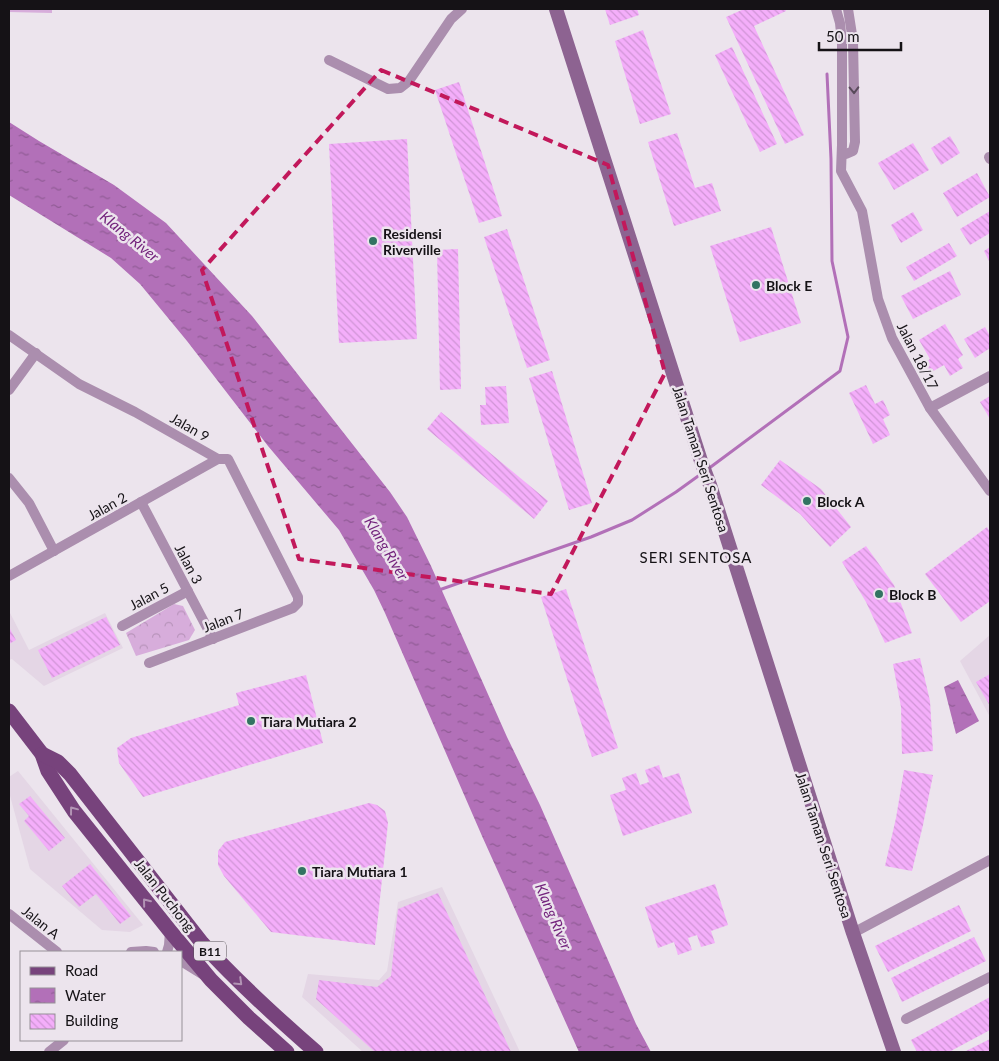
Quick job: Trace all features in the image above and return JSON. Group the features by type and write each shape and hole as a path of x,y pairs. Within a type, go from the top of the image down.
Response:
{"main road":[{"name":"Jalan Taman Seri Sentosa","path":"556,9 853,933 894,1052"},
{"name":"Jalan Puchong","path":"9,711 42,754 48,772 74,811 170,931 211,980 287,1052"},
{"name":"Jalan Puchong","path":"42,754 58,762 70,774 202,942 224,967 316,1052"}],"street":[{"path":"329,60 388,89 400,88 409,81 451,19 462,9"},
{"name":"Jalan 18/17","path":"836,9 840,23 842,43 840,171 862,212 878,298 889,332 930,408 990,491"},
{"path":"841,158 853,151 855,142 852,41 848,9"},
{"path":"842,43 852,41"},
{"name":"Jalan 9","path":"9,335 36,352 79,384 135,412 218,459 228,459 298,596"},
{"path":"9,390 36,352"},
{"path":"930,408 990,376"},
{"name":"Jalan 2","path":"9,576 218,459"},
{"path":"9,478 29,503 54,551"},
{"name":"Jalan 3","path":"141,502 213,639"},
{"name":"Jalan 5","path":"122,626 188,591"},
{"name":"Jalan 7","path":"149,662 294,608 298,603 298,596"},
{"path":"853,933 990,860"},
{"name":"Jalan A","path":"9,914 55,951"},
{"path":"167,951 170,931"},
{"path":"182,962 211,980"},
{"path":"906,1019 990,976"},
{"path":"49,1052 63,1041"}],"highlighted area":[{"path":"381,70 608,165 665,373 551,594 299,559 202,270"}],"shaded area":[{"path":"9,611 29,650 105,613 123,648 44,686 12,659 9,660"},
{"path":"990,635 990,717 960,661"},
{"path":"18,771 143,925 130,932 102,930 30,869 9,792 9,777"},
{"path":"442,887 520,1052 363,1052 302,997 308,974 379,980 387,971 398,902"}],"green space":[{"path":"9,9 52,9 52,13 9,12"},
{"path":"174,604 183,606 195,630 189,640 136,656 126,633"}],"water":[{"name":"Klang River","path":"9,122 114,185 166,223 252,316 390,492 407,517 431,566 507,737 540,805 636,1024 651,1052 579,1052 385,613 374,590 339,530 268,446 187,341 140,284 111,258 9,195"},
{"path":"958,680 979,721 956,734 944,687"}],"building":[{"path":"605,9 637,9 639,15 610,25"},
{"path":"744,9 785,9 786,11 754,26 804,135 785,144 726,17"},
{"path":"643,30 671,114 640,124 615,41"},
{"path":"732,47 777,144 760,152 715,55"},
{"path":"459,82 502,216 479,223 435,90"},
{"path":"677,133 695,188 712,183 721,211 674,226 648,142"},
{"path":"950,136 960,153 941,165 931,148"},
{"name":"Residensi Riverville","path":"407,139 417,339 339,343 329,144"},
{"path":"913,143 929,170 894,190 878,163"},
{"path":"977,173 990,197 957,217 943,193"},
{"path":"990,211 990,233 970,245 960,229"},
{"path":"913,212 923,230 901,243 891,225"},
{"name":"Block E","path":"771,227 801,323 740,342 710,246"},
{"path":"507,229 550,360 527,368 484,237"},
{"path":"949,243 957,256 914,281 906,267"},
{"path":"990,247 990,263 984,251"},
{"path":"458,249 461,389 440,390 437,250"},
{"path":"950,271 961,295 913,319 901,296"},
{"path":"945,324 963,355 958,359 963,368 950,376 944,365 930,373 924,363 930,359 919,340"},
{"path":"985,327 990,336 990,348 975,358 964,339"},
{"path":"552,371 592,503 569,510 529,378"},
{"path":"866,385 875,404 883,400 890,415 883,419 890,435 873,444 849,393"},
{"path":"506,386 509,423 481,425 480,405 486,405 485,387"},
{"path":"990,396 990,419 980,402"},
{"path":"441,412 548,501 534,519 427,429"},
{"name":"Block A","path":"780,460 821,489 851,527 830,547 800,514 761,485"},
{"path":"987,527 990,532 990,601 961,622 925,574"},
{"name":"Block B","path":"866,546 894,585 912,633 885,643 866,602 842,562"},
{"path":"566,589 618,748 592,757 541,597"},
{"path":"106,617 120,645 52,678 38,650"},
{"path":"9,627 16,640 9,644"},
{"path":"920,658 930,701 933,751 902,754 901,707 893,664"},
{"path":"990,674 990,706 976,682"},
{"name":"Tiara Mutiara 2","path":"306,675 323,743 143,797 119,763 117,748 131,738 239,705 236,693"},
{"path":"659,765 663,778 679,773 692,813 623,836 610,795 626,790 622,778 636,773 640,785 649,782 645,770"},
{"path":"904,770 933,775 912,871 885,866"},
{"path":"30,796 65,838 49,851 24,821 29,816 19,804"},
{"name":"Tiara Mutiara 1","path":"369,803 377,805 385,811 388,823 375,945 271,932 224,876 218,865 218,851 225,842"},
{"path":"90,864 131,916 120,924 96,894 79,907 62,886"},
{"path":"715,884 728,925 711,931 715,943 701,947 697,935 688,938 692,950 678,955 674,942 658,948 645,907"},
{"path":"438,893 511,1052 375,1052 316,999 319,980 377,987 391,976 398,909"},
{"path":"959,905 971,931 888,972 875,946"},
{"path":"974,937 986,961 902,1002 891,978"},
{"path":"990,997 990,1030 949,1052 917,1052 911,1040"},
{"path":"990,1039 990,1052 964,1052"}],"waterway":[{"path":"708,469 840,371 848,337 832,261 831,159 827,74"},
{"path":"439,590 591,537 632,520 701,474"}],"place":[{"name":"Residensi Riverville","path":"373,241"},
{"name":"Block E","path":"756,285"},
{"name":"Block A","path":"807,501"},
{"name":"Block B","path":"879,594"},
{"name":"Tiara Mutiara 2","path":"251,721"},
{"name":"Tiara Mutiara 1","path":"302,871"}],"district":[{"name":"SERI SENTOSA","path":"696,557"}]}
